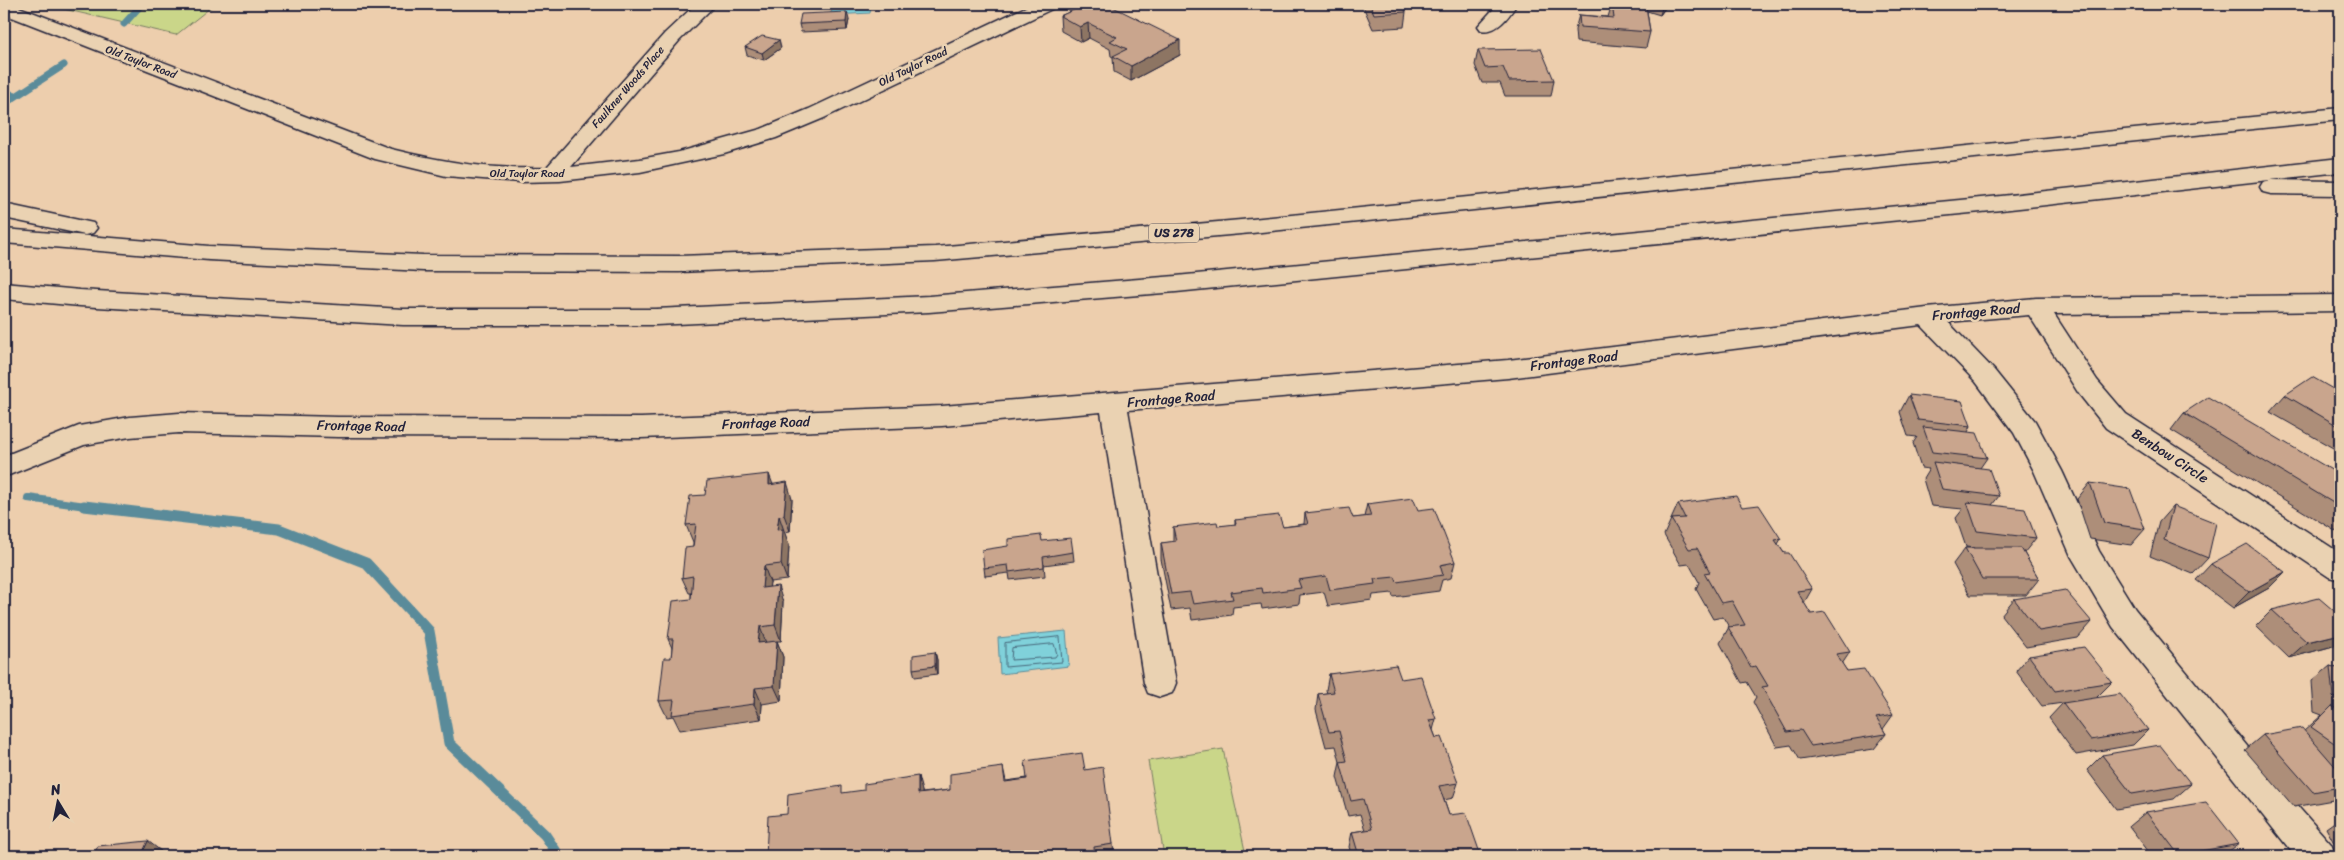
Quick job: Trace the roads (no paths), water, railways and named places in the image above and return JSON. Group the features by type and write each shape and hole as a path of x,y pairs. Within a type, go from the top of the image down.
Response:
{"main road":[{"name":"Faulkner Woods Place","path":"553,174 672,37 707,4"},
{"name":"Old Taylor Road","path":"4,8 383,154 446,169 506,174 553,174 617,168 681,158 753,139 823,110 1047,4"},
{"path":"1488,26 1508,4"},
{"path":"2074,142 2340,96"},
{"name":"US 278","path":"4,236 209,253 423,263 640,264 935,254 1252,226 2340,114"},
{"path":"4,291 80,298 413,317 656,317 928,304 1186,283 2001,203 2340,165"},
{"path":"2150,186 2340,188"},
{"path":"4,211 209,253"},
{"path":"4,297 80,298"},
{"name":"Frontage Road","path":"4,467 79,436 130,426 179,422 338,426 641,428 942,416 1113,404 1508,370 1927,316 2036,306 2340,303"},
{"name":"Benbow Circle","path":"2036,306 2088,387 2116,421 2340,568"},
{"path":"1927,316 1985,376 2025,428 2048,471 2086,556 2124,618 2266,795 2318,856"},
{"path":"1113,404 1160,683"}],"water":[{"path":"846,4 869,5 871,8 870,13 834,15 830,13 835,7"},
{"path":"1066,631 1069,666 1000,674 998,638"}],"waterway":[{"path":"124,24 142,4"},
{"path":"4,104 64,65"},
{"path":"4,88 14,97"},
{"path":"28,498 93,507"},
{"path":"84,506 279,529 366,563 429,631 449,743 545,835 559,856"}]}
